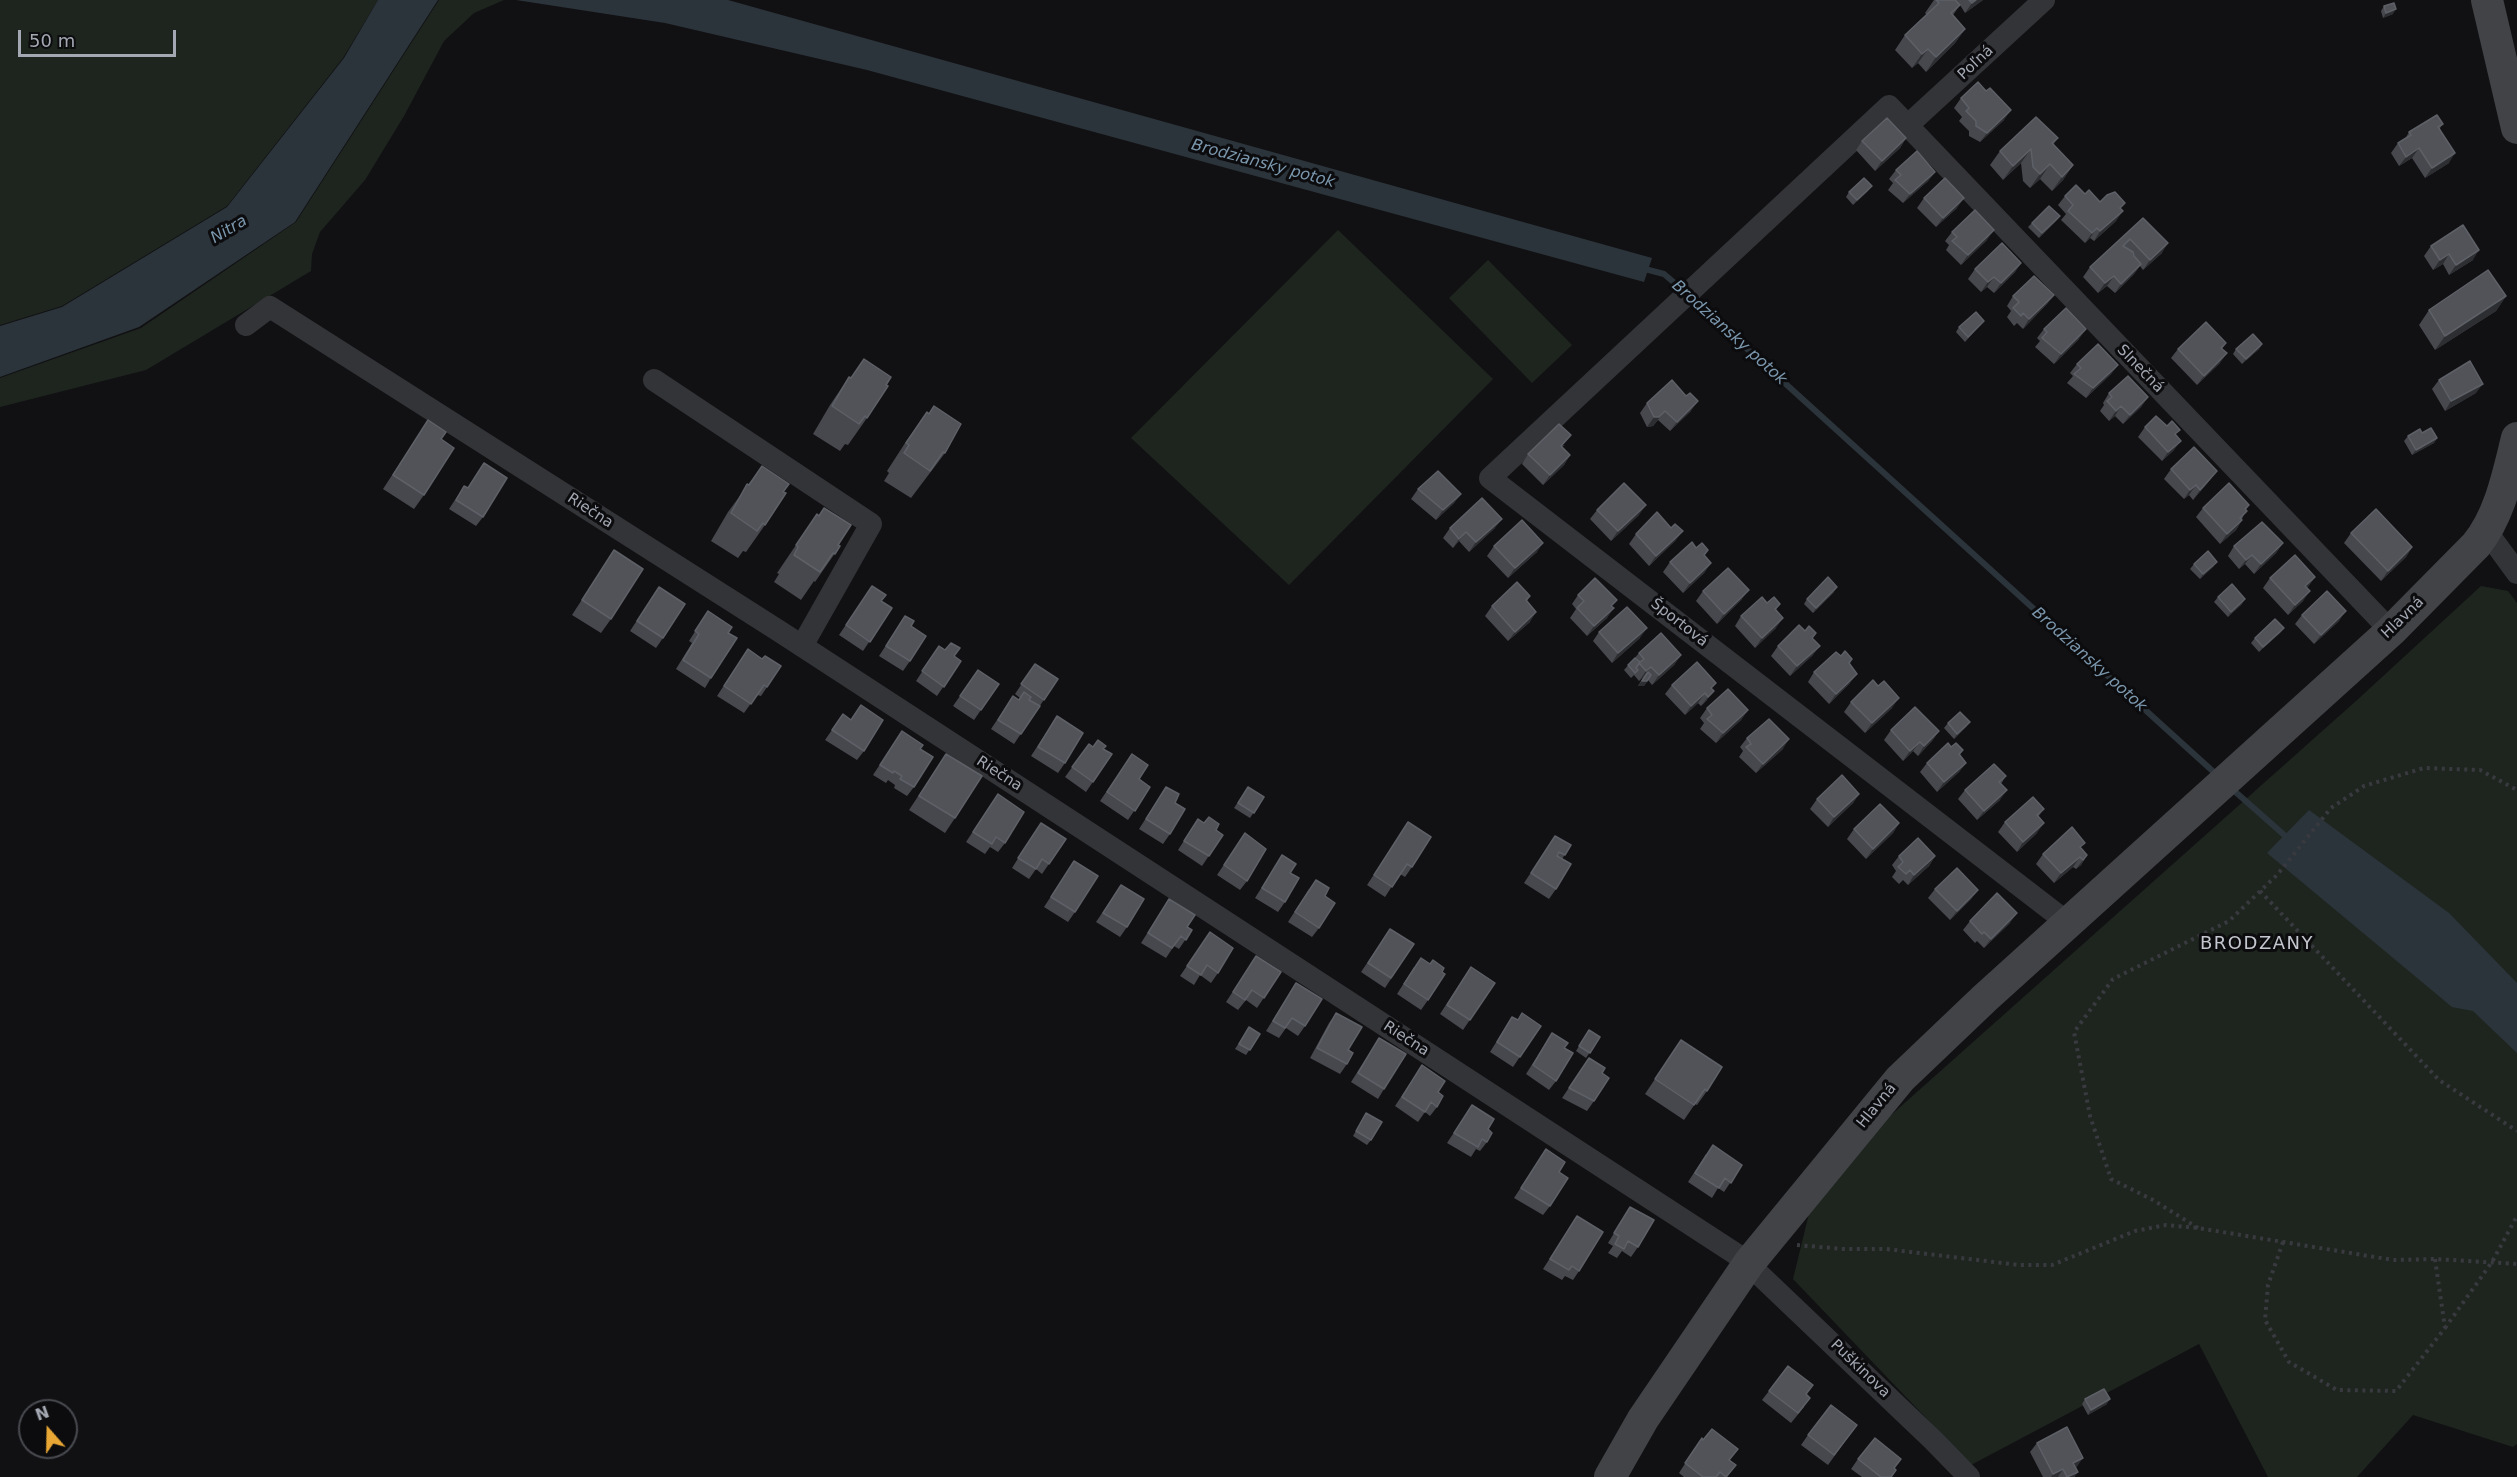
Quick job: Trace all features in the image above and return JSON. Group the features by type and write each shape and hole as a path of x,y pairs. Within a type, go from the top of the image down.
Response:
{"main road":[{"path":"2487,0 2498,39 2517,128"},
{"name":"Hlavná","path":"1610,1477 1642,1419 1757,1254 1900,1078 2391,631 2487,532 2507,479 2517,438"}],"street":[{"name":"Poľná","path":"1907,126 2044,0"},
{"name":"Slnečná","path":"1675,305 1889,106 2391,631"},
{"name":"Športová","path":"1675,305 1490,478 2068,923"},
{"name":"Riečna","path":"246,325 270,307 1757,1254"},
{"path":"654,380 871,524 802,646"},
{"path":"2487,532 2517,573"},
{"name":"Puškinova","path":"1757,1254 1969,1477"}],"path":[{"path":"2198,1228 2153,1200 2111,1179 2090,1116 2074,1032 2113,979 2229,921 2277,875 2331,808 2364,786 2424,768 2480,770 2517,790"},
{"path":"2260,891 2439,1080 2517,1131"},
{"path":"2283,1242 2268,1285 2265,1320 2289,1362 2337,1390 2396,1391 2492,1262 2517,1216"},
{"path":"1757,1254 1843,1249 1886,1250 2019,1265 2052,1265 2135,1232 2166,1225 2198,1228 2393,1260 2435,1259 2517,1264"},
{"path":"2435,1259 2445,1328"}],"shaded area":[{"path":"0,0 378,0 343,58 227,206 62,306 0,325"},
{"path":"439,0 504,0 474,13 444,41 404,116 365,180 320,232 312,254 311,271 146,370 0,407 0,378 141,328 296,222"},
{"path":"1338,230 1493,379 1289,585 1131,438"},
{"path":"1488,260 1572,345 1532,383 1449,298"},
{"path":"2481,586 2508,591 2517,603 2517,1444 2513,1447 2413,1415 2357,1477 2268,1477 2199,1344 1971,1465 1793,1279 1817,1181 2356,701"}],"water":[{"name":"Nitra","path":"378,0 438,0 295,222 139,327 0,377 0,326 62,307 227,207 344,58"},
{"path":"516,0 728,0 1652,258 1644,282 867,70 665,23"},
{"path":"2309,810 2449,913 2517,983 2517,1053 2473,1011 2452,1007 2267,853"}],"building":[{"path":"1936,0 1955,0 1960,5 1951,13 1965,29 1936,57 1928,49 1922,54 1905,35 1939,3"},
{"path":"2394,3 2396,9 2386,13 2384,6"},
{"path":"1978,82 1986,91 1990,88 2011,110 1987,133 1976,126 1976,121 1966,111 1969,108 1961,98"},
{"path":"2437,115 2443,124 2438,127 2455,153 2432,168 2419,148 2406,157 2398,143 2411,135 2409,132"},
{"path":"2036,117 2058,138 2052,143 2073,165 2062,177 2050,164 2040,174 2033,167 2031,149 2013,166 2000,151"},
{"path":"1887,118 1906,138 1882,161 1862,141"},
{"path":"1917,151 1935,172 1910,194 1895,180 1901,175 1896,170"},
{"path":"1864,178 1872,186 1857,200 1849,192"},
{"path":"1945,178 1964,198 1943,218 1924,198"},
{"path":"2076,185 2085,194 2089,190 2100,202 2107,195 2115,192 2125,203 2120,208 2123,211 2100,231 2097,228 2092,233 2068,211 2073,205 2065,196"},
{"path":"2049,206 2060,216 2042,233 2032,223"},
{"path":"1975,210 1994,230 1968,255 1952,241 1957,237 1952,232"},
{"path":"2143,218 2168,243 2150,260 2130,239 2123,246 2133,252 2141,264 2121,284 2114,276 2105,283 2090,267"},
{"path":"2463,225 2479,250 2456,265 2449,254 2440,260 2431,246"},
{"path":"2002,243 2021,263 2001,283 1994,277 1988,282 1975,269"},
{"path":"2488,270 2506,296 2445,336 2429,310"},
{"path":"2034,276 2054,295 2029,319 2023,313 2021,316 2013,308 2019,302 2013,296"},
{"path":"2066,308 2086,329 2061,354 2042,338 2047,332 2044,329"},
{"path":"1976,312 1984,321 1968,337 1959,327"},
{"path":"2206,322 2226,343 2221,348 2227,353 2204,376 2178,349"},
{"path":"2253,334 2262,344 2246,359 2236,349"},
{"path":"2098,344 2118,365 2093,388 2074,374 2081,368 2077,364"},
{"path":"864,359 891,377 886,385 888,386 867,418 865,416 859,424 832,406 849,377 851,378"},
{"path":"2470,361 2483,384 2451,401 2439,380"},
{"path":"2128,376 2148,397 2130,415 2121,406 2116,411 2107,401 2112,397 2109,393"},
{"path":"1672,380 1686,396 1690,393 1698,401 1677,422 1665,411 1659,417 1654,417 1647,403"},
{"path":"934,406 961,424 945,453 943,452 930,471 904,453 909,445 906,443 927,412 929,414"},
{"path":"2156,416 2167,426 2172,421 2180,430 2175,434 2181,441 2168,452 2145,427"},
{"path":"428,420 446,432 441,439 454,448 424,495 393,475"},
{"path":"1559,424 1571,435 1561,446 1570,455 1550,475 1528,454"},
{"path":"2431,428 2437,438 2416,450 2408,436 2420,429 2422,433"},
{"path":"2194,447 2217,471 2200,490 2196,485 2190,490 2171,469"},
{"path":"484,463 507,478 483,517 456,500 464,486 468,488"},
{"path":"762,466 789,484 783,492 786,493 765,525 763,523 757,531 731,513 747,484 749,485"},
{"path":"1438,471 1461,494 1443,510 1418,489"},
{"path":"1624,483 1646,505 1618,531 1597,510"},
{"path":"2229,483 2249,505 2240,518 2242,520 2227,534 2203,508"},
{"path":"1482,498 1502,519 1476,542 1466,532 1459,539 1450,528"},
{"path":"824,508 851,525 835,554 833,553 820,572 794,555 798,547 796,545 817,514 819,516"},
{"path":"2376,509 2412,547 2388,571 2351,533"},
{"path":"1657,512 1671,528 1675,524 1683,531 1656,556 1636,534"},
{"path":"1522,520 1543,543 1515,568 1494,546"},
{"path":"2262,522 2283,543 2261,564 2252,555 2246,560 2234,546"},
{"path":"1692,542 1696,548 1702,543 1708,550 1704,555 1711,563 1690,583 1670,562"},
{"path":"614,550 643,569 611,619 582,600"},
{"path":"2208,551 2217,562 2203,574 2194,564"},
{"path":"2295,555 2315,577 2305,586 2310,591 2295,605 2270,578"},
{"path":"1728,568 1749,590 1724,614 1703,591"},
{"path":"1828,577 1837,587 1816,608 1807,599"},
{"path":"1595,578 1617,600 1611,606 1614,608 1594,626 1577,608 1584,601 1578,595"},
{"path":"1517,582 1530,596 1526,600 1536,612 1515,632 1492,606"},
{"path":"2232,584 2245,599 2231,612 2218,597"},
{"path":"872,586 886,595 881,601 892,608 870,642 846,625"},
{"path":"659,587 685,604 663,638 637,621"},
{"path":"2327,591 2346,611 2321,635 2302,615"},
{"path":"1762,597 1767,603 1774,597 1780,604 1775,609 1783,618 1762,638 1741,616"},
{"path":"1627,607 1647,628 1618,653 1599,632"},
{"path":"708,611 732,627 728,633 737,638 711,678 683,660 699,634 695,631"},
{"path":"905,616 914,621 911,626 926,636 910,661 886,646"},
{"path":"2275,619 2284,628 2263,647 2255,638"},
{"path":"1799,625 1805,631 1809,626 1816,633 1812,638 1820,646 1797,666 1778,646"},
{"path":"1661,633 1681,655 1659,675 1651,667 1646,671 1639,663 1644,659 1639,653"},
{"path":"951,643 960,648 954,656 961,661 944,687 922,671 939,646 945,650"},
{"path":"748,649 762,659 765,656 781,666 767,687 764,685 751,704 724,686"},
{"path":"1845,651 1852,659 1849,663 1857,674 1836,694 1814,672 1836,652 1841,656"},
{"path":"1635,658 1640,662 1635,673 1628,665"},
{"path":"1697,662 1716,683 1711,688 1714,691 1708,697 1705,693 1691,706 1672,685"},
{"path":"1035,664 1058,679 1044,700 1021,684"},
{"path":"978,670 999,684 981,710 960,696"},
{"path":"1648,672 1651,675 1647,681 1642,681"},
{"path":"1873,680 1878,686 1884,681 1899,698 1872,723 1851,702"},
{"path":"1728,689 1748,710 1723,733 1707,719 1712,715 1707,708"},
{"path":"1024,692 1031,697 1029,700 1040,706 1021,734 998,720 1013,696 1019,700"},
{"path":"861,705 883,720 864,751 832,730 843,714 851,720"},
{"path":"1915,707 1939,731 1924,746 1920,742 1910,751 1891,730"},
{"path":"1960,712 1970,722 1957,734 1948,723"},
{"path":"1057,716 1083,733 1065,763 1038,747"},
{"path":"1769,719 1789,739 1763,764 1746,747 1751,744 1747,738"},
{"path":"902,731 923,745 920,749 933,757 914,787 900,779 902,776 880,765"},
{"path":"1098,740 1106,746 1103,749 1112,754 1093,782 1072,767 1089,744 1093,747"},
{"path":"1948,743 1951,747 1956,743 1963,750 1959,754 1966,763 1944,782 1927,763"},
{"path":"946,754 982,776 955,818 919,796"},
{"path":"1132,754 1148,765 1139,779 1150,787 1135,811 1107,792"},
{"path":"1994,764 2006,776 1999,782 2007,790 1984,811 1965,790"},
{"path":"1842,775 1859,794 1834,817 1817,799"},
{"path":"1166,787 1179,794 1175,803 1185,809 1170,834 1146,819"},
{"path":"1248,787 1264,797 1254,813 1238,803"},
{"path":"998,794 1024,812 1005,843 996,837 992,844 973,832"},
{"path":"2033,797 2044,809 2037,815 2044,823 2023,842 2005,822"},
{"path":"1880,804 1899,823 1873,849 1854,829"},
{"path":"1209,817 1219,824 1216,830 1223,835 1209,856 1184,841 1198,819 1204,823"},
{"path":"1408,822 1431,837 1412,867 1407,864 1392,887 1374,875"},
{"path":"1041,823 1066,839 1049,864 1042,859 1036,869 1018,858"},
{"path":"2072,827 2085,843 2080,847 2087,855 2083,860 2080,857 2061,873 2043,854"},
{"path":"1245,833 1266,849 1247,881 1224,865"},
{"path":"1555,836 1571,845 1565,855 1559,852 1557,856 1571,864 1556,889 1531,873"},
{"path":"1918,838 1935,856 1914,875 1910,870 1906,874 1898,867 1903,862 1899,856"},
{"path":"1282,855 1296,864 1290,873 1299,878 1285,902 1262,888"},
{"path":"1074,861 1098,876 1075,912 1051,897"},
{"path":"1957,868 1978,890 1957,911 1935,889"},
{"path":"1316,880 1329,888 1325,896 1335,903 1319,928 1295,912"},
{"path":"1121,885 1144,899 1127,927 1103,913"},
{"path":"1997,893 2017,913 1991,939 1984,932 1982,934 1970,921"},
{"path":"1169,899 1195,915 1187,927 1192,930 1186,940 1181,936 1172,948 1148,933"},
{"path":"1390,929 1414,944 1391,978 1368,963"},
{"path":"1210,932 1233,948 1218,973 1207,965 1201,975 1187,966"},
{"path":"1256,956 1281,972 1264,998 1252,990 1245,1000 1233,992"},
{"path":"1421,958 1430,964 1433,960 1444,968 1442,972 1445,974 1428,1000 1404,984"},
{"path":"1471,967 1495,983 1470,1020 1447,1005"},
{"path":"1296,983 1322,999 1305,1026 1292,1018 1285,1028 1273,1021"},
{"path":"1336,1013 1362,1027 1348,1050 1353,1053 1347,1064 1317,1048"},
{"path":"1522,1013 1541,1026 1520,1057 1497,1042 1512,1017 1518,1020"},
{"path":"1249,1027 1260,1034 1250,1050 1239,1044"},
{"path":"1589,1030 1600,1037 1590,1053 1579,1046"},
{"path":"1552,1033 1568,1043 1564,1048 1573,1053 1556,1081 1533,1065"},
{"path":"1379,1038 1406,1054 1384,1089 1358,1073"},
{"path":"1681,1040 1722,1067 1707,1091 1705,1089 1694,1105 1655,1079"},
{"path":"1589,1058 1605,1068 1602,1073 1609,1078 1594,1101 1569,1088"},
{"path":"1422,1065 1445,1081 1438,1092 1443,1096 1437,1107 1431,1102 1425,1112 1402,1097"},
{"path":"1472,1105 1494,1119 1488,1129 1492,1133 1487,1142 1482,1139 1478,1147 1454,1133"},
{"path":"1366,1113 1382,1122 1371,1140 1356,1131"},
{"path":"1713,1145 1742,1165 1731,1183 1725,1178 1719,1188 1695,1173"},
{"path":"1546,1149 1565,1162 1559,1172 1568,1178 1550,1206 1521,1188"},
{"path":"1630,1207 1654,1220 1638,1247 1628,1241 1624,1249 1615,1244 1619,1236 1614,1233"},
{"path":"1577,1216 1603,1232 1579,1271 1572,1266 1569,1270 1550,1259"},
{"path":"1788,1366 1813,1385 1806,1394 1810,1398 1798,1413 1769,1391"},
{"path":"2104,1389 2110,1399 2091,1410 2085,1399"},
{"path":"1831,1405 1857,1425 1834,1455 1808,1435"},
{"path":"2067,1427 2083,1458 2073,1463 2078,1472 2067,1477 2063,1469 2053,1474 2037,1443"},
{"path":"1712,1429 1738,1449 1729,1460 1736,1465 1726,1477 1720,1472 1716,1477 1703,1477 1685,1463 1702,1438 1703,1440"},
{"path":"1875,1438 1901,1459 1891,1477 1881,1477 1858,1459"}],"waterway":[{"name":"Brodziansky potok","path":"1641,268 1664,274 1684,291"},
{"name":"Brodziansky potok","path":"1691,298 2217,775"},
{"name":"Brodziansky potok","path":"2231,788 2291,841"}],"district":[{"name":"BRODZANY","path":"2257,944"}]}
